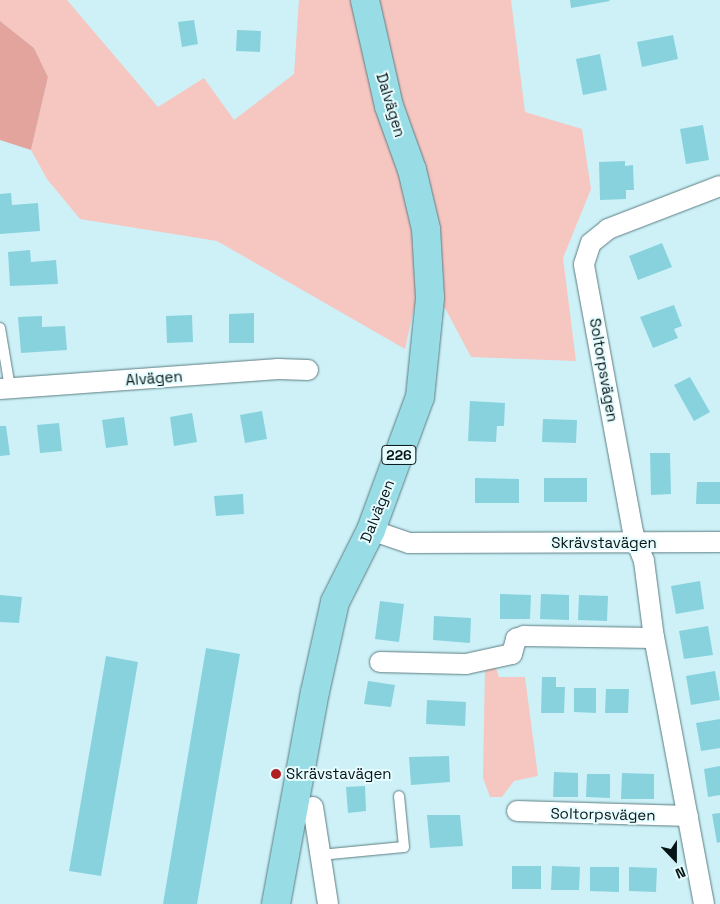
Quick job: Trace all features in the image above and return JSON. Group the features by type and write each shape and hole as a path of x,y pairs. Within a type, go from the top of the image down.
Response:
{"main road":[{"name":"Dalvägen","path":"276,904 315,692 335,602 371,530 420,397 432,281 426,229 416,187 389,106 365,0"}],"street":[{"name":"Soltorpsvägen","path":"704,904 654,638 644,561 637,543 584,264 591,243 608,229 720,186"},
{"name":"Alvägen","path":"5,388 278,369 308,370"},
{"name":"Skrävstavägen","path":"371,530 409,543 720,542"},
{"path":"380,662 466,664 512,654 516,639 524,636 654,638"},
{"path":"313,807 328,904"},
{"name":"Soltorpsvägen","path":"517,812 688,816"}],"lane":[{"path":"0,328 5,388"},
{"path":"320,854 404,847 399,796"}],"shaded area":[{"path":"0,0 67,0 158,107 204,78 234,120 294,74 299,0 511,0 525,112 582,129 591,189 563,258 576,361 471,357 445,308 414,308 405,349 217,241 80,219 47,179 31,150 48,77 34,48 0,21"},
{"path":"0,21 34,48 48,77 31,150 0,140"},
{"path":"495,665 499,677 525,677 538,776 514,781 502,797 490,797 483,778 485,667"}],"building":[{"path":"570,0 609,0 610,1 571,8"},
{"path":"194,20 198,44 182,47 178,22"},
{"path":"237,30 261,31 260,52 236,51"},
{"path":"673,35 678,59 642,67 637,42"},
{"path":"600,54 607,90 583,95 576,59"},
{"path":"703,125 709,160 686,164 680,129"},
{"path":"625,161 625,166 633,165 634,190 626,190 626,199 600,200 599,162"},
{"path":"11,193 12,205 38,203 40,231 0,234 0,194"},
{"path":"662,243 672,267 638,280 629,256"},
{"path":"30,250 31,262 56,260 58,284 10,286 8,252"},
{"path":"674,305 682,326 674,329 678,338 653,348 640,317"},
{"path":"254,313 254,343 229,343 229,314"},
{"path":"192,315 193,342 167,343 166,316"},
{"path":"42,316 42,327 65,326 67,350 21,353 18,317"},
{"path":"690,377 710,412 694,421 674,385"},
{"path":"470,401 505,403 504,426 497,426 496,442 468,441"},
{"path":"262,411 267,439 245,443 240,415"},
{"path":"192,413 197,442 174,446 170,417"},
{"path":"124,417 128,445 106,448 102,420"},
{"path":"543,419 577,420 576,443 542,442"},
{"path":"59,423 62,451 40,453 37,425"},
{"path":"0,426 6,426 10,455 0,456"},
{"path":"650,453 670,453 671,494 651,495"},
{"path":"475,478 519,479 519,503 475,503"},
{"path":"544,478 587,478 587,502 544,502"},
{"path":"697,482 720,482 720,504 696,504"},
{"path":"243,494 244,514 216,516 214,496"},
{"path":"700,581 704,609 676,614 671,586"},
{"path":"500,594 531,595 530,619 500,619"},
{"path":"541,594 569,595 569,620 540,619"},
{"path":"0,595 22,597 19,623 0,622"},
{"path":"579,595 608,596 607,621 578,620"},
{"path":"380,601 404,604 399,642 375,639"},
{"path":"434,616 471,618 470,643 433,640"},
{"path":"708,626 713,655 684,659 679,631"},
{"path":"206,648 240,654 197,904 163,904"},
{"path":"106,656 138,662 101,876 69,871"},
{"path":"715,671 720,700 691,705 686,676"},
{"path":"542,677 556,677 556,687 565,687 564,713 541,713"},
{"path":"368,681 395,685 391,707 364,704"},
{"path":"574,688 596,688 596,713 574,712"},
{"path":"606,689 629,689 628,713 605,713"},
{"path":"427,700 466,702 465,726 426,724"},
{"path":"720,719 720,748 701,751 696,723"},
{"path":"449,756 450,782 411,785 409,757"},
{"path":"720,766 720,795 708,797 704,769"},
{"path":"554,772 578,773 578,797 553,797"},
{"path":"622,773 654,774 654,799 621,799"},
{"path":"587,774 610,774 610,798 586,797"},
{"path":"365,786 366,811 348,813 346,787"},
{"path":"720,813 720,842 717,843 712,814"},
{"path":"427,815 460,815 463,846 430,848"},
{"path":"512,866 541,866 541,889 512,889"},
{"path":"552,866 580,867 579,890 551,890"},
{"path":"590,867 619,867 619,892 590,891"},
{"path":"629,867 657,868 656,892 629,891"}],"place":[{"name":"Skrävstavägen","path":"276,774"}]}
